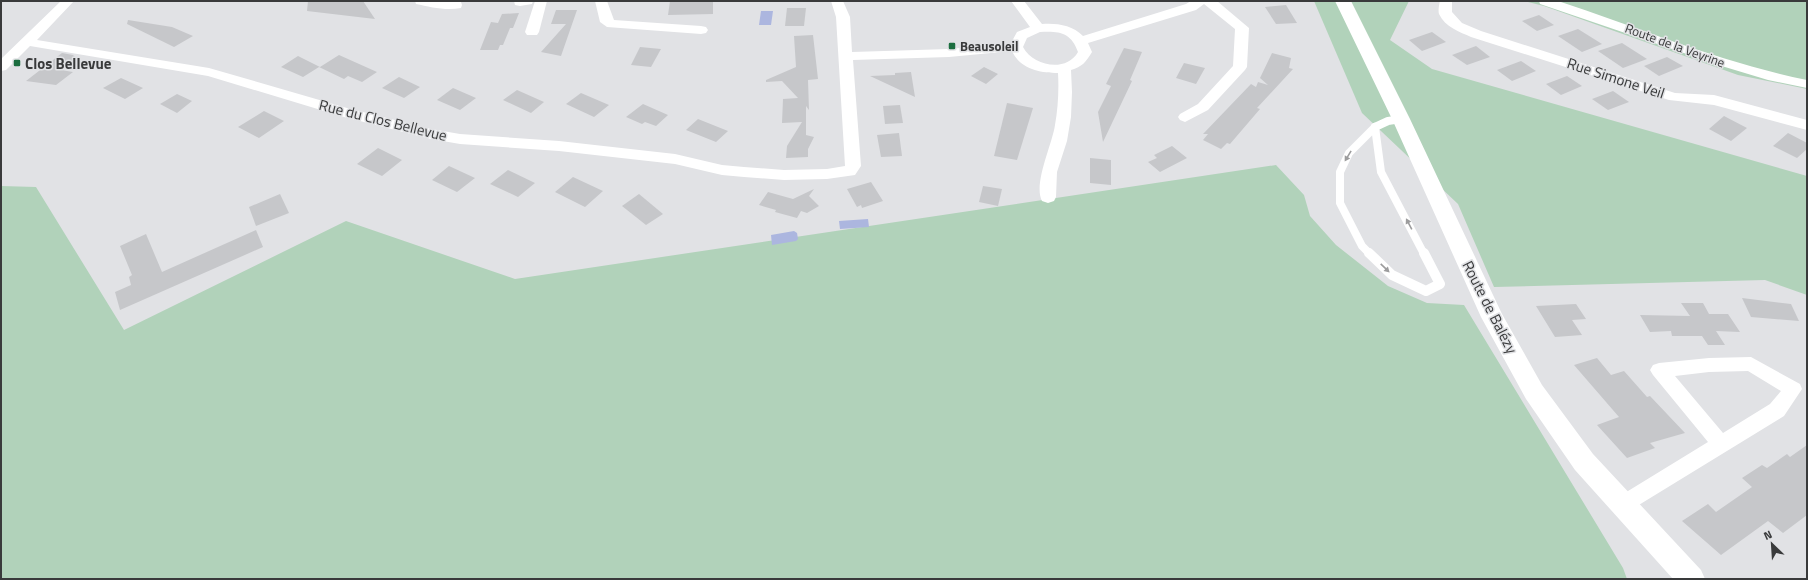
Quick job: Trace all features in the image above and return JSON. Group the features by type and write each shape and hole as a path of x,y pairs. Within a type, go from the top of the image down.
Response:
{"main road":[{"name":"Route de Balézy","path":"1343,1 1401,119 1492,317 1531,385 1584,462 1691,579"}],"street":[{"path":"1,67 68,1"},
{"path":"421,1 442,5 456,5"},
{"path":"532,32 542,1"},
{"path":"601,1 607,22 612,24 702,30"},
{"path":"837,1 842,17 846,56 949,53 1016,47"},
{"path":"1017,1 1038,28"},
{"path":"1082,41 1100,34 1191,7 1200,1"},
{"path":"1185,117 1203,107 1240,67 1242,28 1208,1"},
{"name":"Rue Simone Veil","path":"1446,1 1444,13 1457,26 1476,34 1674,97 1714,100 1807,125"},
{"name":"Route de la Veyrine","path":"1545,1 1613,23 1739,68 1780,80 1807,84"},
{"path":"1038,28 1055,28 1071,32 1082,41 1085,52 1078,62 1064,68 1048,68 1032,64 1021,57 1016,47 1022,35 1038,28"},
{"name":"Rue du Clos Bellevue","path":"27,42 209,72 344,112 431,134 460,139 559,146 675,160 722,170 784,175 827,174 850,171 853,166 846,56"},
{"path":"1048,197 1046,184 1061,134 1066,84 1064,68"},
{"path":"1622,505 1722,444 1777,410 1793,389 1751,364 1709,364 1659,370 1722,444"}],"lane":[{"path":"1375,128 1381,172 1440,284 1426,291 1392,275 1362,246 1340,203 1340,172 1349,153 1375,128 1388,121 1401,119"}],"green space":[{"path":"1314,1 1409,1 1390,40 1432,69 1807,176 1807,295 1765,280 1494,287 1458,204 1362,113"},
{"path":"1524,1 1807,1 1807,89 1738,75 1544,6"},
{"path":"1276,165 1304,195 1310,216 1336,245 1388,286 1427,303 1464,305 1623,568 1627,579 1,579 1,186 36,187 124,330 346,221 515,279"}],"water":[{"path":"761,11 773,11 771,25 759,25"},
{"path":"868,219 869,227 840,229 839,221"},
{"path":"794,231 797,233 798,239 796,241 772,245 771,235"}],"building":[{"path":"308,1 363,1 375,19 307,11"},
{"path":"670,1 713,1 713,14 668,15"},
{"path":"1286,5 1297,23 1276,24 1265,7"},
{"path":"787,8 806,8 804,26 785,26"},
{"path":"556,10 577,10 561,56 541,52 566,24 551,24"},
{"path":"519,13 513,28 510,28 503,45 500,45 498,50 480,50 491,22 498,23 502,14"},
{"path":"1539,15 1554,25 1537,31 1522,21"},
{"path":"128,20 172,27 193,36 174,47 127,24"},
{"path":"1578,29 1602,44 1582,52 1558,36"},
{"path":"1432,32 1446,42 1422,51 1409,40"},
{"path":"813,35 818,79 808,80 809,110 806,106 806,135 814,137 808,149 808,157 786,158 787,146 802,122 782,123 783,99 798,98 782,81 766,82 766,80 796,67 794,36"},
{"path":"1622,43 1647,59 1623,68 1598,51"},
{"path":"1476,46 1490,57 1467,65 1452,55"},
{"path":"640,47 661,49 651,67 631,65"},
{"path":"1124,48 1142,52 1130,80 1132,81 1103,142 1098,112 1111,86 1106,84"},
{"path":"62,53 73,55 76,58 61,70 73,72 56,85 26,81"},
{"path":"1272,53 1291,58 1289,68 1293,69 1257,108 1260,109 1230,144 1227,143 1221,149 1203,140 1208,134 1203,134 1251,84 1256,87 1258,82 1268,85 1260,78"},
{"path":"339,55 377,72 362,82 348,76 344,79 319,67 303,77 281,67 298,56 320,67"},
{"path":"1667,57 1683,66 1659,76 1644,66"},
{"path":"1521,61 1536,71 1512,81 1497,70"},
{"path":"1184,63 1205,68 1196,84 1176,78"},
{"path":"984,67 998,74 986,84 971,76"},
{"path":"911,72 915,97 870,76 895,75 895,73"},
{"path":"1567,76 1582,86 1561,95 1546,84"},
{"path":"399,77 420,87 404,98 382,88"},
{"path":"121,78 143,88 125,99 103,88"},
{"path":"453,88 476,98 460,110 437,100"},
{"path":"517,90 544,102 531,113 503,100"},
{"path":"1613,91 1629,102 1608,110 1592,99"},
{"path":"581,93 609,105 594,117 566,104"},
{"path":"177,94 192,101 177,113 160,104"},
{"path":"1007,103 1033,108 1017,160 994,156"},
{"path":"643,104 668,115 656,126 645,122 642,124 626,117"},
{"path":"900,105 903,123 885,124 883,106"},
{"path":"264,111 284,121 259,138 238,127"},
{"path":"1724,116 1747,128 1731,141 1709,129"},
{"path":"698,119 728,131 716,142 686,130"},
{"path":"899,133 902,156 881,157 877,135"},
{"path":"1788,133 1807,143 1807,149 1797,158 1773,146"},
{"path":"1172,146 1187,158 1160,172 1148,162 1157,158 1154,155"},
{"path":"378,148 402,160 382,176 357,164"},
{"path":"1090,158 1111,160 1111,185 1090,183"},
{"path":"449,166 475,178 457,192 432,180"},
{"path":"508,170 535,183 518,197 490,184"},
{"path":"573,177 603,191 585,207 555,192"},
{"path":"871,182 883,201 862,208 861,205 857,207 847,189"},
{"path":"983,186 1002,189 998,206 979,202"},
{"path":"814,189 809,196 819,206 807,213 801,211 797,218 775,212 776,210 759,205 768,192 793,199"},
{"path":"280,194 289,213 256,226 249,207"},
{"path":"639,194 663,214 646,225 622,206"},
{"path":"256,230 263,247 120,310 115,292 131,285 129,277 132,275 120,246 146,234 162,272"},
{"path":"1742,298 1791,304 1799,321 1751,317"},
{"path":"1681,303 1703,303 1709,314 1728,314 1740,332 1716,331 1725,345 1708,345 1702,336 1672,336 1671,331 1650,332 1640,315 1690,316"},
{"path":"1576,304 1586,319 1572,320 1582,335 1555,337 1536,306"},
{"path":"1597,358 1611,375 1624,371 1647,397 1650,396 1685,433 1650,443 1655,448 1627,458 1597,425 1619,417 1574,365"},
{"path":"1807,445 1807,515 1783,533 1768,521 1721,555 1682,521 1708,504 1716,512 1752,487 1742,478 1762,465 1767,468 1787,454 1790,457"}],"place":[{"name":"Beausoleil","path":"952,46"},
{"name":"Clos Bellevue","path":"17,63"}]}
